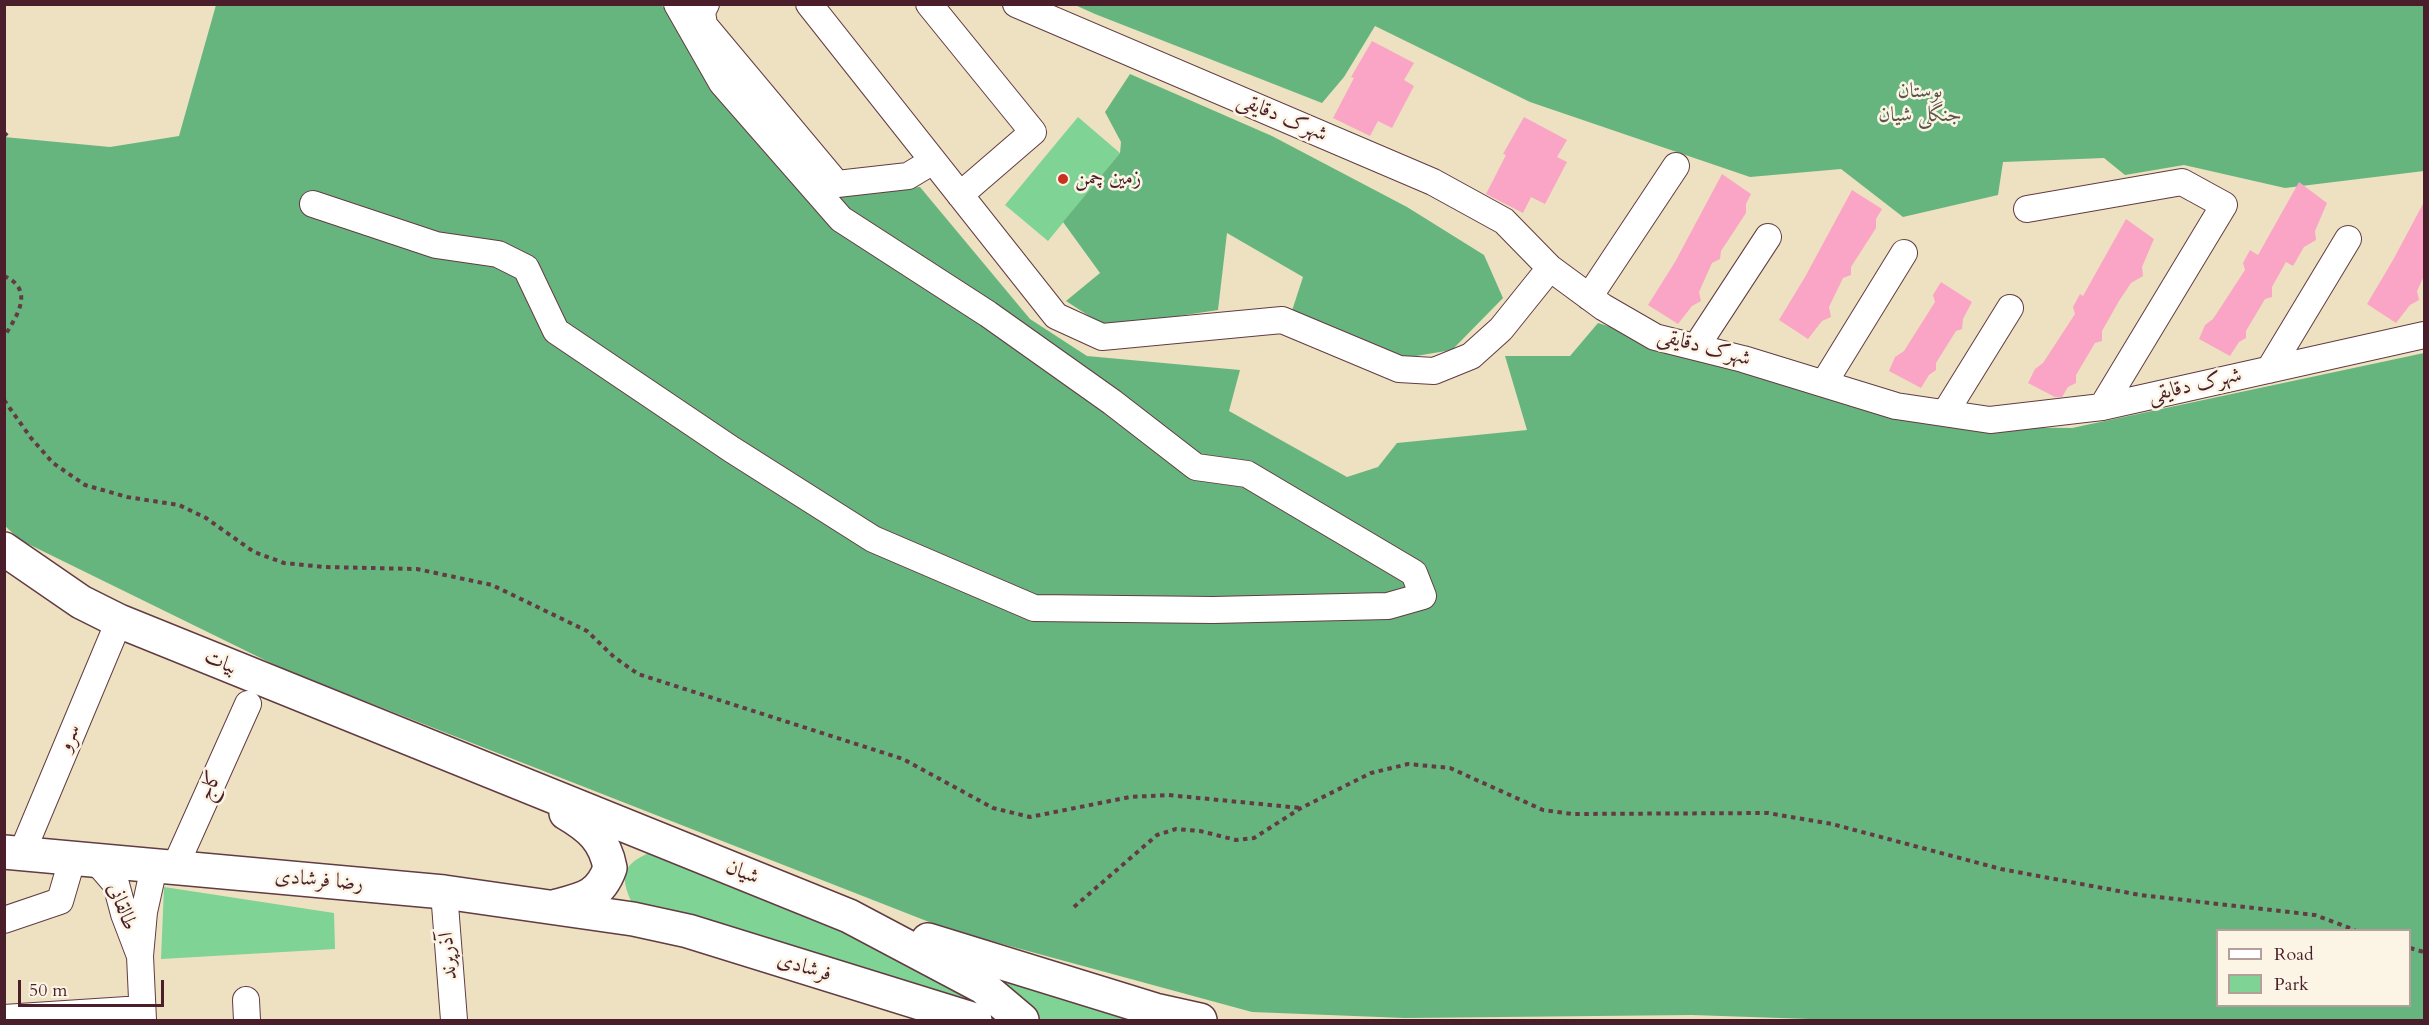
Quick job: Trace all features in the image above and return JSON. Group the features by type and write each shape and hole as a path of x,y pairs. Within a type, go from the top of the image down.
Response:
{"main road":[{"name":"بیات","path":"4,549 81,602 119,621 258,679 447,753"},
{"name":"شیان","path":"447,753 849,916 983,987 1022,1020"},
{"path":"447,753 559,809 596,833 603,844 616,899 633,919"},
{"path":"549,908 594,893 602,887 617,854 630,842 639,838 654,838"},
{"name":"رضا فرشادی","path":"13,854 444,892 633,919"},
{"path":"849,916 1155,1010 1200,1020"},
{"name":"فرشادی","path":"633,919 688,931 975,1020"},
{"path":"805,968 860,996 926,1020"}],"street":[{"path":"313,204 436,245 498,254 526,267 556,331 731,449 873,539 1034,608 1213,610 1388,606 1423,596 1414,573 1247,474 1196,466 1112,402 1007,328 841,219 722,82 677,4"},
{"path":"706,4 702,12 704,25 837,184 908,176 933,161"},
{"path":"809,4 1056,316 1102,337 1282,320 1399,369 1434,371 1471,356 1501,329 1550,268"},
{"path":"929,4 1033,132 960,195"},
{"name":"شهرک دقایقی","path":"1016,4 1433,182 1504,221 1550,268 1589,297 1655,337 1743,358 1896,406 1990,420 2102,407 2424,335"},
{"path":"1589,297 1676,165"},
{"path":"2027,210 2182,182 2224,206 2102,407"},
{"path":"1696,347 1768,237"},
{"path":"2269,370 2348,239"},
{"path":"1824,383 1904,253"},
{"path":"1945,413 2010,308"},
{"name":"سرو","path":"13,854 119,621"},
{"name":"کاج","path":"164,868 249,704"},
{"path":"4,920 60,901 84,861"},
{"name":"طالقانی","path":"84,861 116,884 124,914 140,956"},
{"name":"طالقانی","path":"143,1015 140,956 144,912 164,868"},
{"name":"آذرپرند","path":"444,892 454,1020"},
{"path":"9,1019 143,1015"}],"path":[{"path":"4,276 14,280 21,294 21,308 4,337"},
{"path":"4,399 31,438 53,463 85,485 127,497 179,505 206,518 254,552 284,563 324,567 417,569 492,585 587,631 614,657 638,674 903,759 993,808 1030,817 1130,797 1168,795 1301,808"},
{"path":"1074,907 1157,835 1176,829 1200,831 1236,840 1254,838 1301,808 1371,773 1408,764 1450,768 1543,810 1572,814 1768,813 1832,824 2001,869 2140,896 2315,915 2352,929"}],"green space":[{"path":"216,5 661,5 839,194 920,187 1030,319 1087,356 1240,370 1229,411 1347,477 1378,467 1397,443 1527,430 1505,356 1570,356 1598,323 1853,400 1968,427 2072,428 2424,353 2424,1020 1839,1020 1692,1015 1405,1018 1252,1012 947,929 283,669 20,540 4,525 4,137 110,147 179,136"},
{"name":"بوستان جنگلی شیان","path":"1075,5 2424,5 2424,171 2285,188 2184,165 2125,175 2104,158 2003,162 1998,195 1903,217 1841,169 1750,177 1530,102 1375,26 1344,77 1322,103"},
{"path":"1130,74 1272,136 1407,207 1484,255 1503,298 1452,350 1368,364 1285,332 1303,277 1227,233 1218,310 1106,327 1066,301 1100,273 1063,222 1120,153 1121,142 1105,112"},
{"name":"زمین چمن","path":"1078,117 1120,153 1048,241 1005,205"},
{"path":"651,852 891,951 1008,1020 990,1020 632,903 626,885 626,872 634,861"},
{"path":"164,887 334,913 335,949 161,959"},
{"path":"979,970 1160,1020 1039,1020"}],"building":[{"path":"1372,41 1414,63 1404,80 1414,86 1392,128 1378,121 1370,136 1333,118 1354,78 1351,77"},
{"path":"1524,117 1567,140 1557,157 1567,162 1545,204 1531,197 1523,213 1486,194 1506,155 1503,154"},
{"path":"1722,174 1751,194 1746,204 1746,213 1721,251 1720,259 1712,263 1699,292 1701,301 1692,306 1678,324 1648,305 1675,262"},
{"path":"2299,182 2327,203 2315,231 2316,240 2304,247 2293,266 2286,262 2272,287 2272,297 2265,299 2246,331 2246,338 2239,342 2230,356 2199,339 2205,325 2213,319 2245,270 2243,263 2250,250 2258,255"},
{"path":"1852,190 1882,209 1876,219 1876,228 1851,267 1851,275 1843,278 1829,307 1831,317 1822,321 1808,339 1779,320"},
{"path":"2424,202 2424,276 2417,291 2419,300 2410,305 2396,323 2367,304"},
{"path":"2126,219 2154,239 2142,267 2143,276 2131,283 2119,301 2102,331 2102,341 2095,343 2076,375 2076,383 2068,387 2062,397 2055,397 2028,383 2035,369 2043,363 2075,314 2073,307 2080,294 2083,296"},
{"path":"1941,282 1972,302 1963,319 1962,329 1956,331 1936,363 1936,370 1929,375 1921,388 1889,371 1895,357 1904,351 1935,302 1933,295"}],"place":[{"name":"زمین چمن","path":"1063,179"}]}
